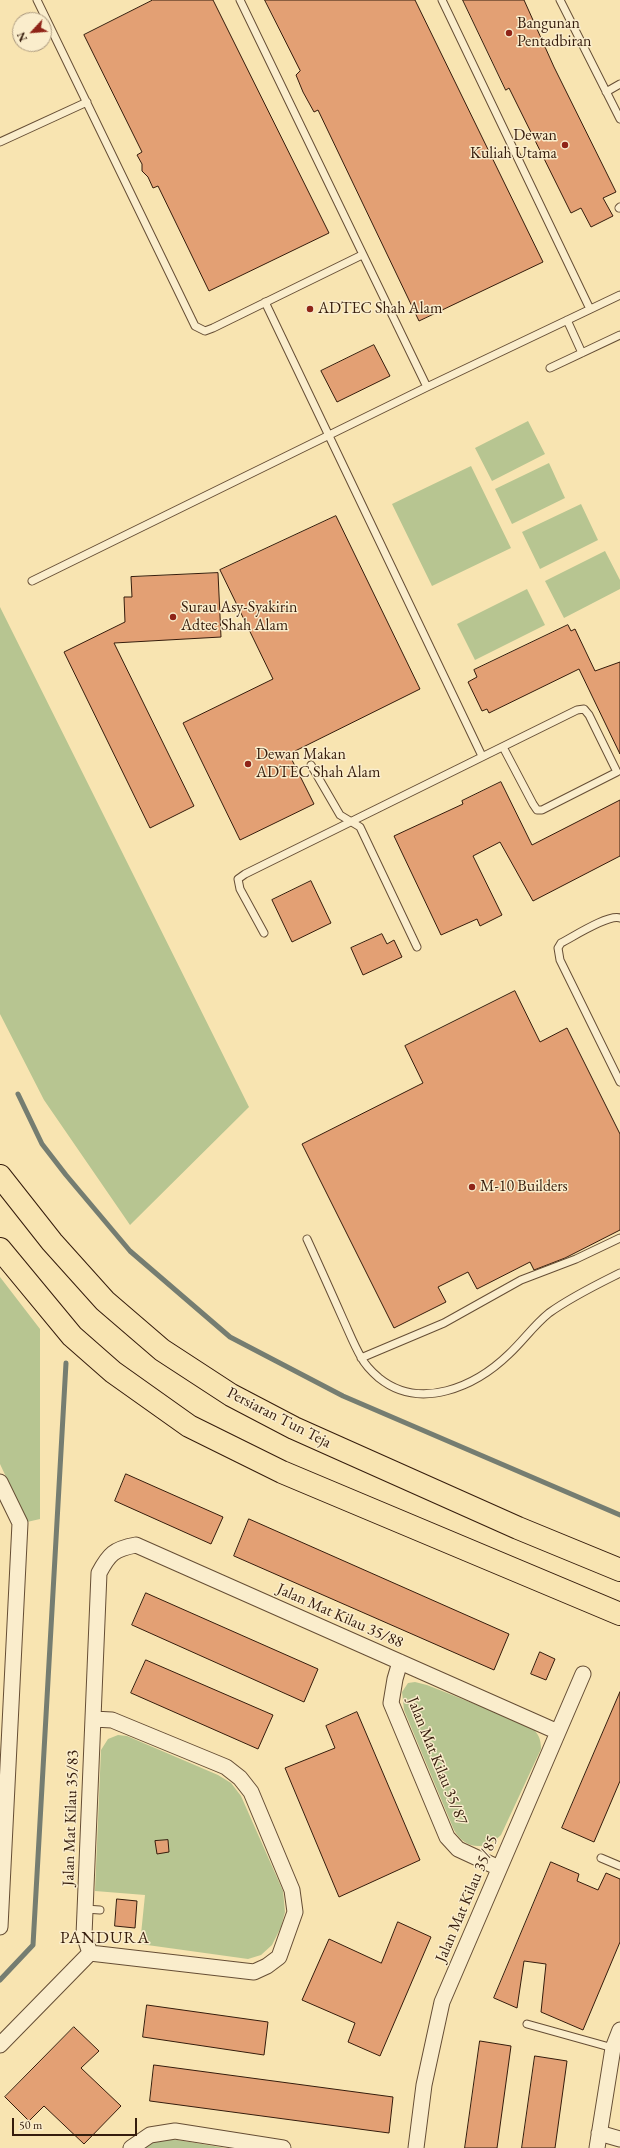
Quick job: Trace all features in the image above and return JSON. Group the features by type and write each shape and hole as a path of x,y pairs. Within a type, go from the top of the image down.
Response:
{"main road":[{"name":"Persiaran Tun Teja","path":"0,1176 52,1242 105,1301 162,1350 231,1395 294,1428 518,1528 620,1570"},
{"path":"0,1249 72,1336 113,1372 189,1426 282,1472 620,1614"}],"street":[{"path":"0,1482 20,1523 6,1699 0,1927"},
{"name":"Jalan Mat Kilau 35/88","path":"108,1557 120,1548 136,1545 558,1732"},
{"name":"Jalan Mat Kilau 35/83","path":"90,1953 84,1936 93,1910 93,1719 99,1573 108,1557"},
{"name":"Jalan Mat Kilau 35/87","path":"400,1662 395,1679 391,1703 447,1837 458,1849 499,1868"},
{"name":"Jalan Mat Kilau 35/85","path":"416,2148 424,2085 442,2002 583,1674"},
{"path":"0,2045 90,1953 254,1972 267,1966 279,1957 295,1912 292,1890 251,1792 240,1778 226,1767 112,1720 93,1719"},
{"path":"597,2148 612,2048 620,2030"},
{"path":"132,2148 150,2135 175,2131 283,2148"},
{"path":"599,2133 620,2139"}],"lane":[{"path":"37,0 195,326 205,331 209,330 362,255"},
{"path":"240,0 427,387"},
{"path":"442,0 590,309"},
{"path":"560,0 620,119"},
{"path":"606,92 620,84"},
{"path":"0,142 87,102"},
{"path":"32,581 427,387 620,295"},
{"path":"265,302 330,435 482,756"},
{"path":"567,320 582,353"},
{"path":"550,368 620,334"},
{"path":"264,933 240,889 238,880 245,874 577,710 584,710 589,715 617,772 542,810 537,810 532,804 503,747"},
{"path":"311,765 340,814 350,822 360,827 417,947"},
{"path":"620,918 614,916 604,920 561,943 558,948 560,960 620,1082"},
{"path":"361,1358 444,1322 521,1280 576,1259 620,1238"},
{"path":"307,1239 361,1358 375,1374 398,1390 430,1395 446,1391 466,1383 489,1370 509,1355 548,1314 586,1290 620,1273"},
{"path":"601,1858 620,1866"},
{"path":"527,2024 612,2048"}],"green space":[{"path":"528,421 545,454 492,481 475,448"},
{"path":"549,463 565,498 512,524 495,489"},
{"path":"471,466 511,548 432,586 392,504"},
{"path":"581,504 598,540 540,569 522,532"},
{"path":"605,551 620,580 620,589 564,618 545,581"},
{"path":"527,589 545,625 475,660 457,624"},
{"path":"0,607 249,1107 130,1225 44,1100 0,1014"},
{"path":"0,1277 40,1329 40,1519 27,1522 0,1464"},
{"path":"415,1682 427,1685 530,1726 538,1736 541,1749 501,1835 488,1844 482,1846 469,1845 459,1837 454,1830 404,1710 402,1692 408,1683"},
{"path":"118,1735 127,1736 218,1775 231,1783 241,1796 283,1891 285,1912 281,1927 272,1945 261,1955 248,1959 140,1944 145,1895 95,1891 101,1750 108,1739"},
{"path":"172,2139 225,2148 144,2148 153,2142"}],"building":[{"path":"153,0 213,0 329,233 209,291 158,186 153,188 148,177 142,171 142,164 137,155 142,152 84,35"},
{"path":"265,0 415,0 543,262 419,321 318,110 314,112 303,92 296,75 300,71"},
{"path":"463,0 524,0 554,67 616,192 603,198 613,216 591,227 581,208 571,213 509,88 506,90"},
{"path":"374,345 390,376 337,402 321,371"},
{"path":"336,516 420,689 289,754 314,804 240,840 183,723 273,679 220,570"},
{"path":"218,573 221,637 114,643 194,806 150,828 64,652 125,622 124,597 132,597 131,577"},
{"path":"568,625 571,631 575,629 595,671 620,662 620,754 579,669 489,713 487,709 482,711 468,682 477,677 474,670"},
{"path":"501,782 532,845 620,800 620,856 533,901 500,842 473,856 502,915 480,926 477,919 441,935 394,836 463,804 462,801"},
{"path":"311,881 331,923 292,942 272,900"},
{"path":"382,934 387,944 394,940 402,957 363,975 351,948"},
{"name":"M-10 Builders","path":"515,991 540,1042 567,1028 620,1134 620,1230 565,1258 534,1270 530,1262 477,1289 468,1272 438,1287 446,1302 394,1328 302,1144 423,1083 405,1046"},
{"path":"126,1474 223,1517 211,1544 115,1501"},
{"path":"249,1519 509,1634 494,1670 234,1556"},
{"path":"146,1593 318,1669 304,1702 132,1625"},
{"path":"540,1652 555,1659 546,1680 531,1674"},
{"path":"146,1660 273,1715 258,1749 131,1693"},
{"path":"620,1692 620,1781 594,1842 562,1828"},
{"path":"357,1712 420,1860 339,1897 285,1768 335,1748 326,1726"},
{"path":"168,1840 169,1852 157,1854 155,1841"},
{"path":"551,1862 579,1874 577,1881 598,1890 606,1873 620,1879 620,1942 583,2030 541,2012 546,1964 524,1961 517,2008 494,1998"},
{"path":"117,1899 137,1901 135,1928 115,1926"},
{"path":"398,1922 431,1937 380,2056 348,2042 355,2023 302,2000 329,1939 381,1963"},
{"path":"147,2005 268,2022 264,2055 143,2037"},
{"path":"74,2027 99,2051 81,2068 121,2106 84,2144 44,2106 29,2121 5,2097"},
{"path":"480,2041 511,2046 497,2148 465,2148"},
{"path":"535,2056 567,2061 555,2148 522,2148"},
{"path":"154,2065 393,2097 389,2133 150,2101"}],"waterway":[{"path":"18,1094 42,1144 130,1251 230,1337 343,1396 620,1515"},
{"path":"0,1980 33,1945 66,1363"}],"place":[{"name":"Bangunan Pentadbiran","path":"509,33"},
{"name":"Dewan Kuliah Utama","path":"565,145"},
{"name":"ADTEC Shah Alam","path":"310,309"},
{"name":"Surau Asy-Syakirin Adtec Shah Alam","path":"173,617"},
{"name":"Dewan Makan ADTEC Shah Alam","path":"248,764"},
{"name":"M-10 Builders","path":"472,1187"}],"district":[{"name":"PANDURA","path":"105,1938"}]}
